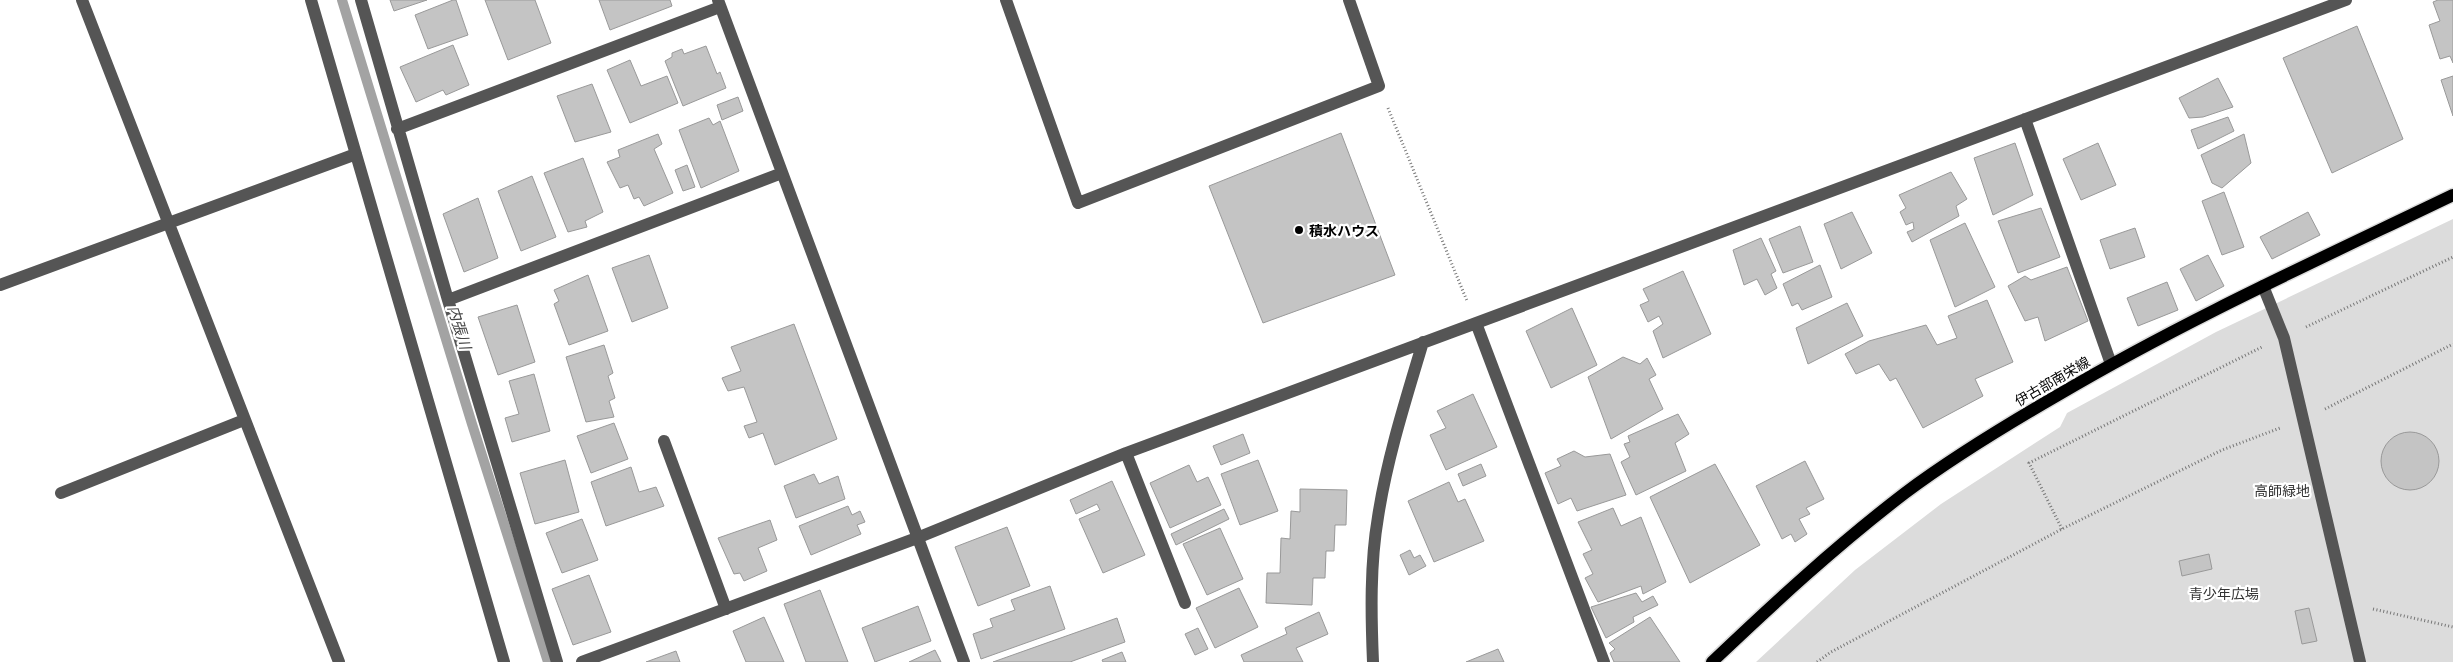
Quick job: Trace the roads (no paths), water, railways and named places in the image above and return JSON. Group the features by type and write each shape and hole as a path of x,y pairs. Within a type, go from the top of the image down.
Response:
{"main road":[{"name":"伊古部南栄線","path":"1712,662 1806,574 1906,492 2008,424 2111,364 2263,286 2453,195"}],"street":[{"path":"82,0 339,662"},
{"path":"311,0 504,662"},
{"path":"361,0 397,130 557,662"},
{"path":"1006,0 1078,202 1379,86 1349,0"},
{"path":"582,662 917,538 1126,453 2346,0"},
{"path":"397,130 719,4 964,662"},
{"path":"2025,119 2111,364"},
{"path":"0,284 356,154"},
{"path":"448,300 782,172"},
{"path":"2263,286 2284,338 2360,662"},
{"path":"1476,323 1604,662"},
{"path":"1373,662 1371,598 1378,517 1397,431 1423,342"},
{"path":"61,492 244,420"},
{"path":"664,441 726,609"},
{"path":"1126,453 1185,603"}],"waterway":[{"name":"内張川","path":"342,0 472,424 548,662"}],"place":[{"name":"積水ハウス","path":"1299,230"}],"park label":[{"name":"高師緑地","path":"2282,490"},
{"name":"青少年広場","path":"2224,593"}]}
